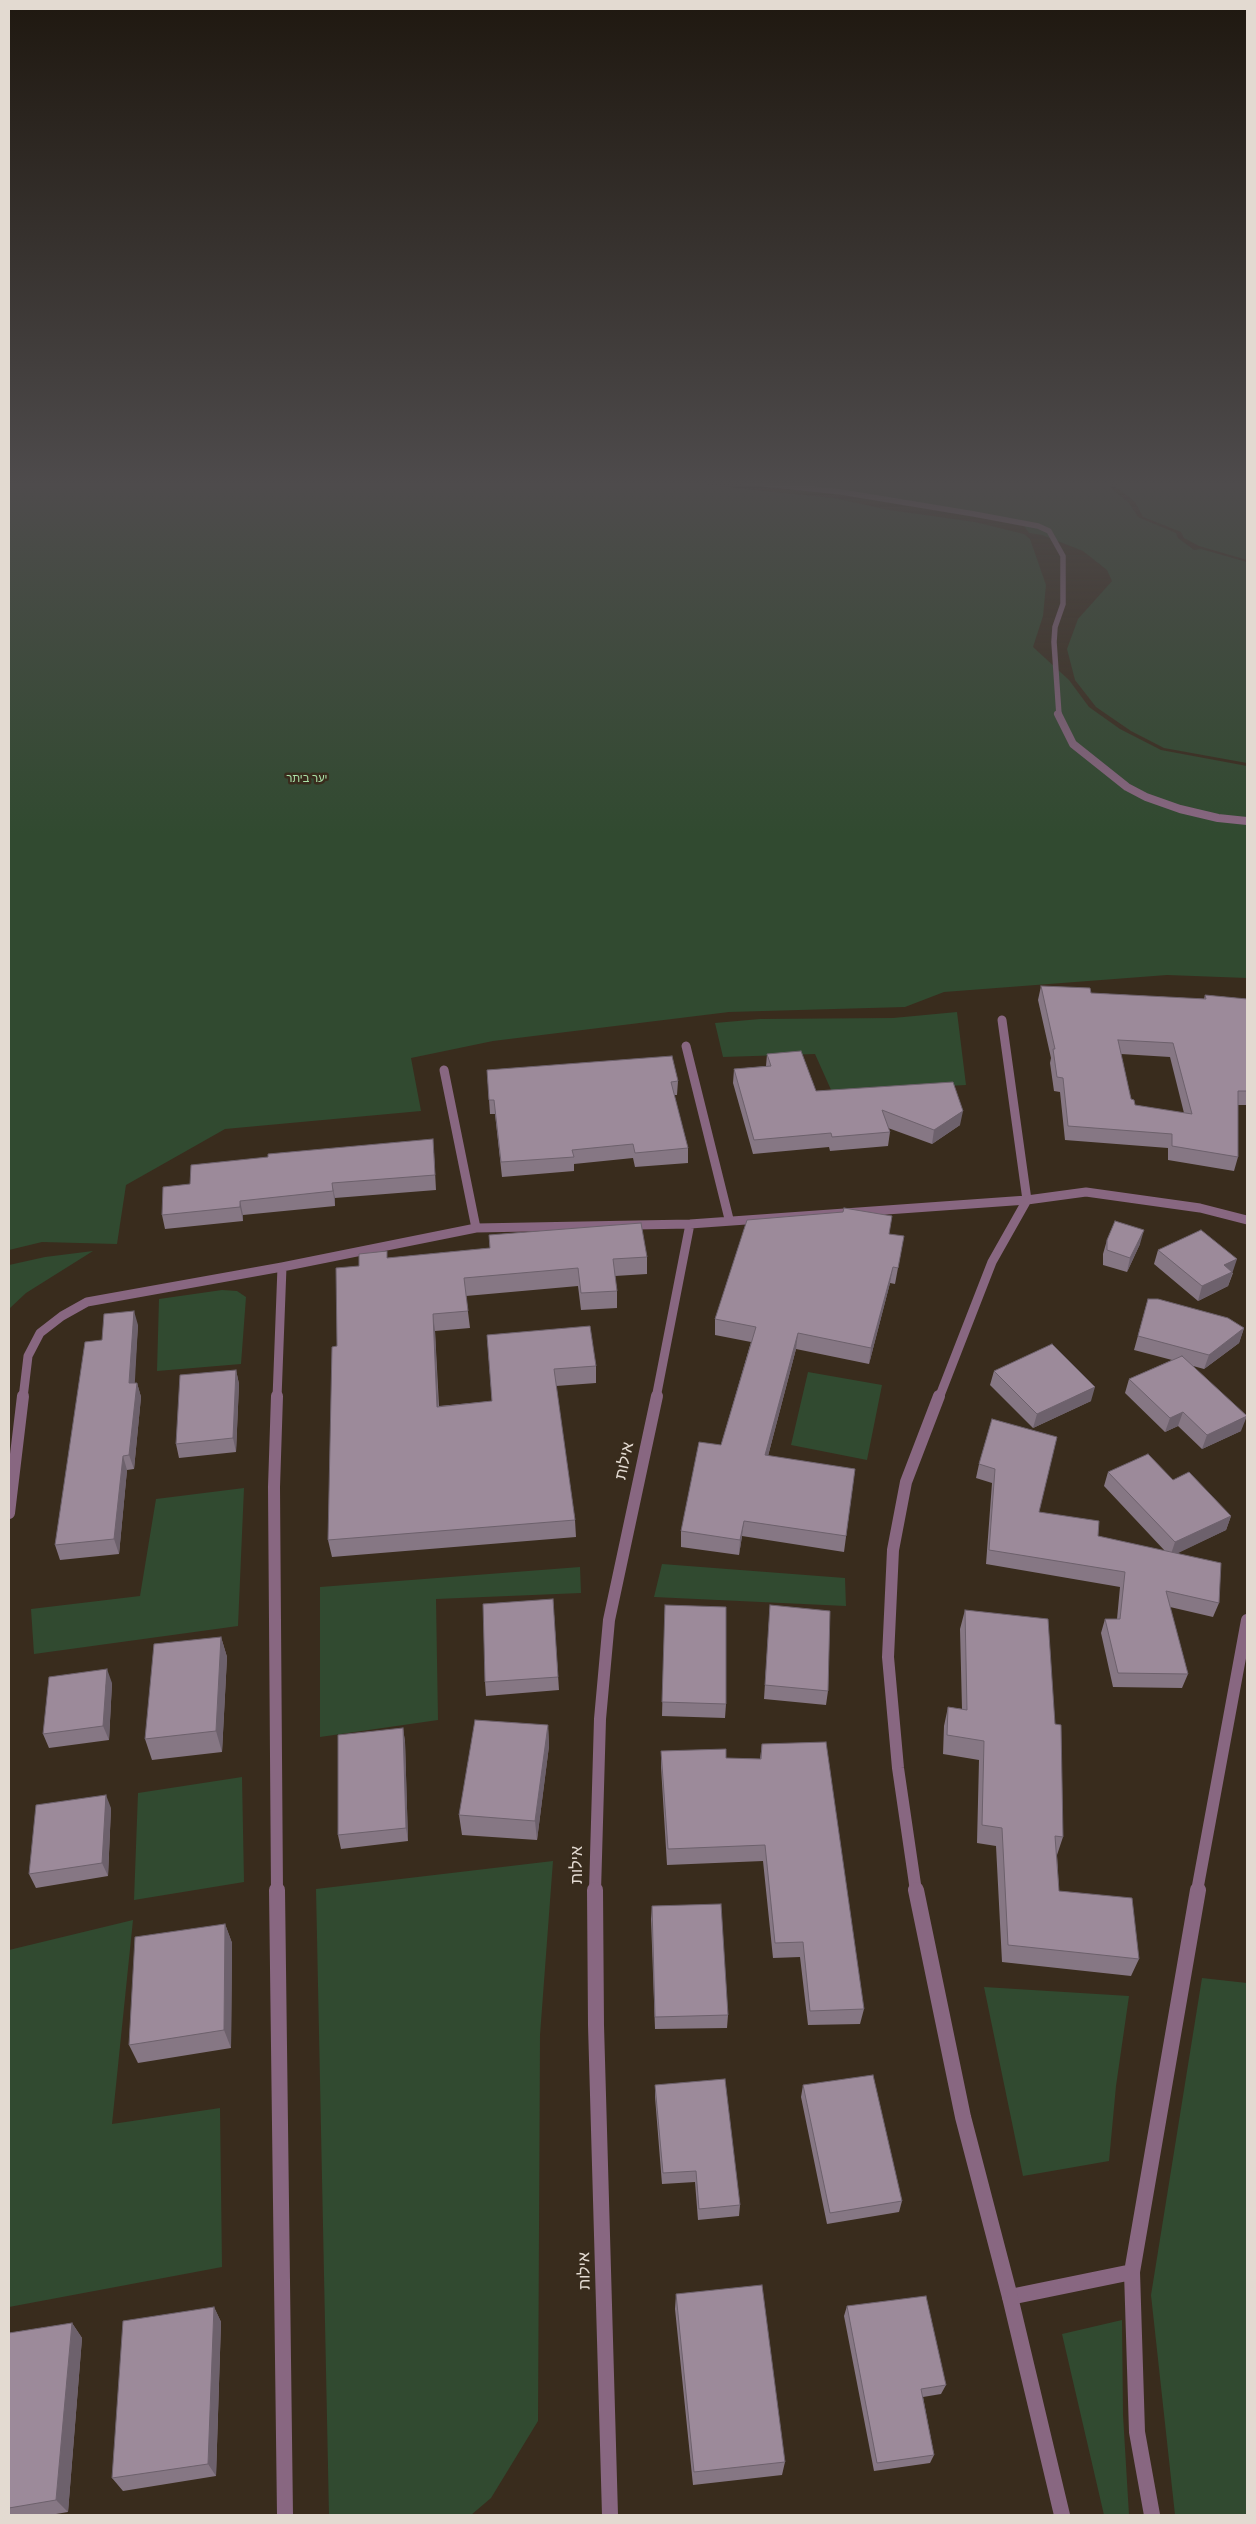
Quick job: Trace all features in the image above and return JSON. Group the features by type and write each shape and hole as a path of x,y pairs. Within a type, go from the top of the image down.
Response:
{"street":[{"path":"1063,600 1055,627 1054,642 1057,712 1074,744 1127,787 1146,797 1218,818 1247,821"},
{"path":"1002,1020 1028,1200 992,1262 906,1482 893,1550 888,1657 898,1768 914,1886 961,2108 1010,2297 1062,2515"},
{"path":"686,1046 729,1219"},
{"path":"444,1070 476,1228"},
{"path":"9,1513 28,1356 40,1333 62,1316 87,1302 282,1267 476,1228 690,1224 729,1219 1028,1200 1086,1192 1200,1208 1247,1220"},
{"name":"אילות","path":"610,2515 596,2016 595,1848 600,1719 609,1620 666,1353 690,1224"},
{"path":"282,1267 274,1527 285,2515"},
{"path":"1152,2515 1138,2432 1132,2272 1188,1942 1247,1620"},
{"path":"1010,2297 1132,2272"}],"green space":[{"name":"יער ביתר","path":"9,600 1045,600 1043,616 1033,647 1069,680 1089,707 1120,729 1161,750 1247,766 1247,978 1167,975 944,992 905,1007 729,1012 493,1041 411,1058 421,1111 225,1129 126,1185 117,1244 42,1242 9,1250"},
{"path":"1095,600 1247,600 1247,763 1164,748 1131,731 1096,707 1075,680 1067,649 1078,619"},
{"path":"957,1012 966,1085 832,1092 815,1054 723,1057 715,1023 760,1019 893,1018"},
{"path":"93,1251 26,1293 9,1309 9,1265 45,1257"},
{"path":"222,1290 237,1291 246,1297 241,1364 157,1371 159,1299"},
{"path":"808,1372 882,1385 867,1460 791,1445"},
{"path":"244,1488 238,1626 34,1654 31,1609 140,1596 156,1499"},
{"path":"662,1564 845,1578 846,1606 654,1597"},
{"path":"580,1567 581,1593 436,1599 438,1720 320,1737 320,1587"},
{"path":"242,1777 244,1882 134,1900 138,1793"},
{"path":"553,1861 540,2035 538,2421 491,2498 471,2515 329,2515 316,1889"},
{"path":"133,1920 112,2124 220,2108 222,2267 9,2307 9,1950"},
{"path":"1202,1978 1247,1983 1247,2515 1175,2515 1151,2295"},
{"path":"984,1987 1129,1996 1116,2086 1109,2161 1023,2176"},
{"path":"1122,2320 1123,2415 1129,2515 1104,2515 1062,2334"}],"building":[{"path":"1041,986 1090,988 1091,993 1206,999 1205,995 1247,999 1247,1091 1238,1091 1238,1157 1172,1146 1172,1134 1068,1126 1063,1078 1057,1077 1053,1049 1055,1049","holes":["1118,1040 1173,1043 1192,1114 1135,1105 1134,1100 1131,1099"]},
{"path":"801,1051 816,1091 953,1082 963,1111 934,1130 882,1110 890,1132 832,1137 831,1133 754,1140 734,1069 771,1066 767,1054"},
{"path":"672,1056 678,1081 671,1082 688,1148 635,1153 633,1144 572,1150 574,1157 501,1162 494,1100 489,1100 487,1070"},
{"path":"433,1139 435,1175 332,1183 333,1191 240,1201 240,1207 162,1215 163,1187 190,1184 191,1165 268,1157 268,1154"},
{"path":"844,1208 892,1216 889,1234 904,1236 898,1268 893,1267 871,1348 798,1333 765,1455 855,1469 846,1536 744,1521 740,1540 681,1531 699,1442 721,1445 756,1327 715,1319 747,1220 843,1212"},
{"path":"1115,1221 1144,1230 1130,1258 1107,1250 1107,1240"},
{"path":"641,1223 647,1257 613,1259 617,1291 581,1293 578,1268 464,1278 468,1311 433,1314 437,1407 492,1401 487,1335 590,1326 596,1366 554,1369 575,1520 328,1540 332,1347 337,1346 336,1268 359,1266 359,1254 387,1251 387,1258 490,1248 489,1235"},
{"path":"1201,1230 1237,1259 1224,1265 1232,1272 1202,1286 1158,1250"},
{"path":"1148,1299 1158,1299 1228,1318 1244,1328 1209,1355 1138,1336"},
{"path":"134,1311 129,1383 137,1383 129,1455 123,1456 114,1539 55,1545 85,1342 102,1340 104,1314"},
{"path":"1052,1344 1095,1387 1037,1414 994,1371"},
{"path":"1182,1356 1247,1416 1207,1435 1183,1412 1170,1418 1129,1379"},
{"path":"236,1370 233,1438 176,1444 180,1375"},
{"path":"992,1419 1057,1437 1039,1512 1099,1521 1098,1536 1221,1563 1219,1603 1166,1591 1188,1674 1118,1673 1105,1619 1120,1619 1125,1572 989,1550 995,1469 979,1464"},
{"path":"1148,1454 1173,1480 1189,1472 1231,1516 1175,1542 1108,1472"},
{"path":"553,1599 558,1677 485,1682 483,1604"},
{"path":"665,1605 726,1607 726,1704 662,1702"},
{"path":"770,1605 830,1611 828,1691 765,1685"},
{"path":"965,1610 1048,1619 1055,1724 1061,1725 1063,1837 1055,1836 1059,1891 1132,1898 1139,1959 1008,1945 1002,1828 982,1825 984,1741 947,1735 948,1707 967,1710"},
{"path":"221,1637 216,1731 145,1739 154,1644"},
{"path":"107,1669 103,1726 43,1734 49,1677"},
{"path":"475,1720 548,1725 535,1821 459,1815"},
{"path":"403,1728 406,1828 338,1835 338,1735"},
{"path":"826,1742 864,2009 810,2011 803,1942 775,1943 765,1845 668,1849 661,1751 726,1749 726,1758 761,1759 762,1744"},
{"path":"106,1795 102,1863 29,1874 36,1805"},
{"path":"721,1904 728,2015 655,2017 652,1906"},
{"path":"225,1924 224,2030 129,2045 135,1937"},
{"path":"873,2075 902,2201 830,2213 803,2085"},
{"path":"725,2079 740,2205 699,2209 696,2171 663,2173 655,2085"},
{"path":"762,2285 785,2462 694,2472 676,2294"},
{"path":"926,2296 946,2385 921,2389 934,2455 877,2463 847,2306"},
{"path":"214,2307 208,2464 112,2478 123,2321"},
{"path":"72,2323 56,2500 9,2508 9,2333"}]}
